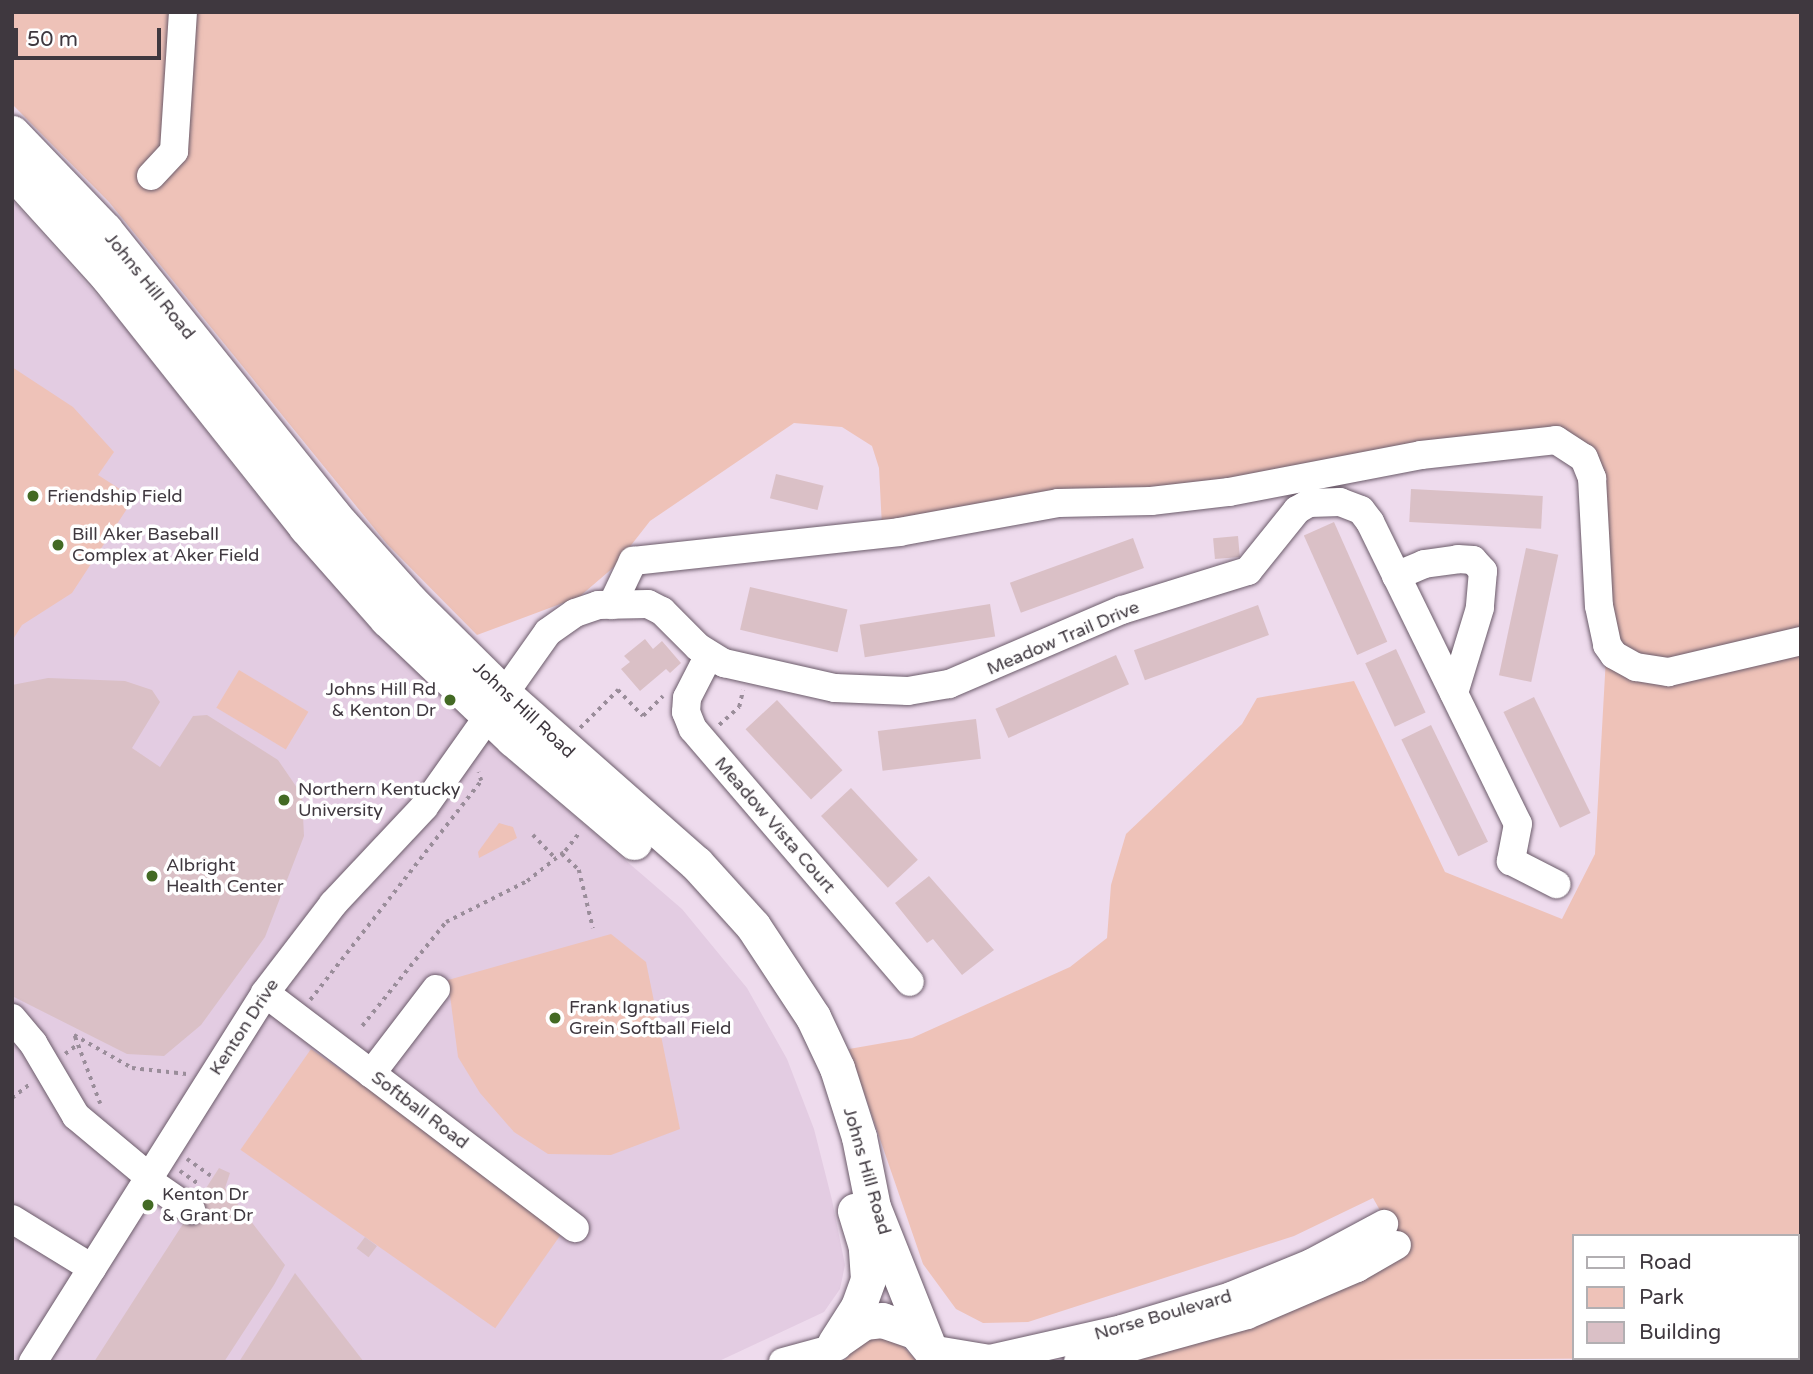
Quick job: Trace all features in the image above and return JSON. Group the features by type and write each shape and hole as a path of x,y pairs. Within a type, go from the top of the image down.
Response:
{"main road":[{"name":"Johns Hill Road","path":"12,133 105,230 363,551 496,705 699,900 754,965 785,1011 832,1118 866,1247 865,1290 831,1351"},
{"name":"Johns Hill Road","path":"12,171 108,277 306,527 387,619 696,863 780,963 837,1068 859,1137 873,1208 931,1352"},
{"path":"831,1351 848,1330 882,1320 900,1323 931,1352"}],"street":[{"path":"151,176 174,151 183,12"},
{"path":"612,605 633,561 899,532 1058,503 1134,502 1229,492 1443,451 1556,440 1584,458 1592,478 1599,606 1607,645 1614,655 1636,667 1670,672 1801,641"},
{"name":"Meadow Trail Drive","path":"496,705 560,622 575,613 612,605 648,604 662,611 709,655 742,667 876,693 949,684 1122,610 1248,571 1285,521 1309,503 1340,502 1361,510 1518,824 1511,860 1556,884"},
{"path":"1396,576 1424,564 1458,559 1473,560 1483,571 1480,608 1454,693"},
{"path":"687,698 709,655"},
{"name":"Meadow Vista Court","path":"687,698 688,719 702,739 910,982"},
{"name":"Kenton Drive","path":"33,1362 92,1268 160,1168 265,993 333,904 424,807 496,705"},
{"path":"371,1074 436,989"},
{"name":"Softball Road","path":"265,993 575,1228"},
{"path":"12,1018 76,1116 201,1192"},
{"path":"12,1219 92,1268"},
{"name":"Norse Boulevard","path":"931,1352 990,1359 1122,1329 1231,1296 1390,1234 1357,1268 1247,1315 1078,1362"},
{"path":"783,1362 831,1351"}],"path":[{"path":"702,739 739,707 743,698 742,667"},
{"path":"576,732 618,690 643,716 672,689 687,698"},
{"path":"309,1001 481,780 482,775 468,764"},
{"path":"362,1026 446,922 527,881 562,854 588,822"},
{"path":"533,835 556,859"},
{"path":"562,854 579,870 593,928"},
{"path":"107,1117 75,1035 132,1068 189,1074"},
{"path":"160,1168 201,1192"},
{"path":"160,1168 201,1192"}],"shaded area":[{"name":"Northern Kentucky University","path":"12,200 125,327 251,488 365,622 507,758 682,909 747,988 787,1059 814,1129 832,1200 845,1265 840,1289 824,1312 717,1362 12,1362"}],"green space":[{"path":"12,12 1801,12 1801,1334 1799,1234 1572,1234 1572,1359 1112,1362 1403,1251 1373,1198 1294,1236 1028,1322 983,1323 956,1309 923,1264 849,1049 912,1038 1070,967 1107,938 1111,885 1126,834 1242,724 1257,698 1354,681 1445,872 1562,919 1595,854 1606,657 1572,444 1309,470 882,527 879,468 872,446 842,427 794,423 650,521 614,567 579,597 477,635 387,544 109,202 12,104"},
{"name":"Bill Aker Baseball Complex at Aker Field","path":"12,367 73,407 114,452 98,475 134,498 72,593 22,625 12,641"},
{"path":"239,670 308,712 286,749 216,708"},
{"path":"499,823 513,827 517,838 479,858 478,852"},
{"name":"Frank Ignatius Grein Softball Field","path":"611,934 646,962 680,1129 611,1155 548,1154 514,1132 480,1093 458,1057 448,980"},
{"path":"311,1049 566,1227 495,1328 240,1150"},
{"path":"873,1337 899,1342 918,1362 843,1362 860,1342"}],"building":[{"path":"776,474 824,486 817,510 770,498"},
{"path":"1411,489 1543,496 1541,529 1409,522"},
{"path":"1334,522 1387,642 1357,655 1304,535"},
{"path":"1238,536 1240,557 1215,559 1213,538"},
{"path":"1133,538 1144,568 1021,613 1010,583"},
{"path":"1526,548 1558,555 1531,682 1499,675"},
{"path":"750,587 847,609 838,652 740,630"},
{"path":"990,604 995,637 865,657 860,625"},
{"path":"1258,605 1269,635 1145,680 1134,650"},
{"path":"645,639 653,649 662,641 681,663 670,673 666,669 640,691 621,669 630,662 624,656"},
{"path":"1396,649 1426,712 1395,727 1365,663"},
{"path":"1116,655 1129,684 1008,738 995,709"},
{"name":"Albright Health Center","path":"48,678 125,681 152,690 160,702 132,748 160,767 193,716 207,715 278,760 302,795 304,836 265,937 201,1025 164,1056 127,1054 12,996 12,685"},
{"path":"1534,697 1591,813 1560,828 1503,712"},
{"path":"777,700 842,770 811,800 746,729"},
{"path":"976,719 981,759 883,771 878,731"},
{"path":"1431,725 1488,842 1458,856 1401,739"},
{"path":"851,788 918,860 888,888 821,816"},
{"path":"929,876 994,950 962,975 933,939 927,943 895,903"},
{"path":"219,1168 230,1173 225,1188 285,1265 274,1285 224,1362 94,1362"},
{"path":"365,1237 377,1246 369,1257 357,1248"},
{"path":"295,1273 364,1362 239,1362"}],"place":[{"name":"Friendship Field","path":"33,496"},
{"name":"Bill Aker Baseball Complex at Aker Field","path":"58,545"},
{"name":"Johns Hill Rd & Kenton Dr","path":"450,700"},
{"name":"Northern Kentucky University","path":"284,800"},
{"name":"Albright Health Center","path":"152,876"},
{"name":"Frank Ignatius Grein Softball Field","path":"555,1018"},
{"name":"Kenton Dr & Grant Dr","path":"148,1205"}]}
